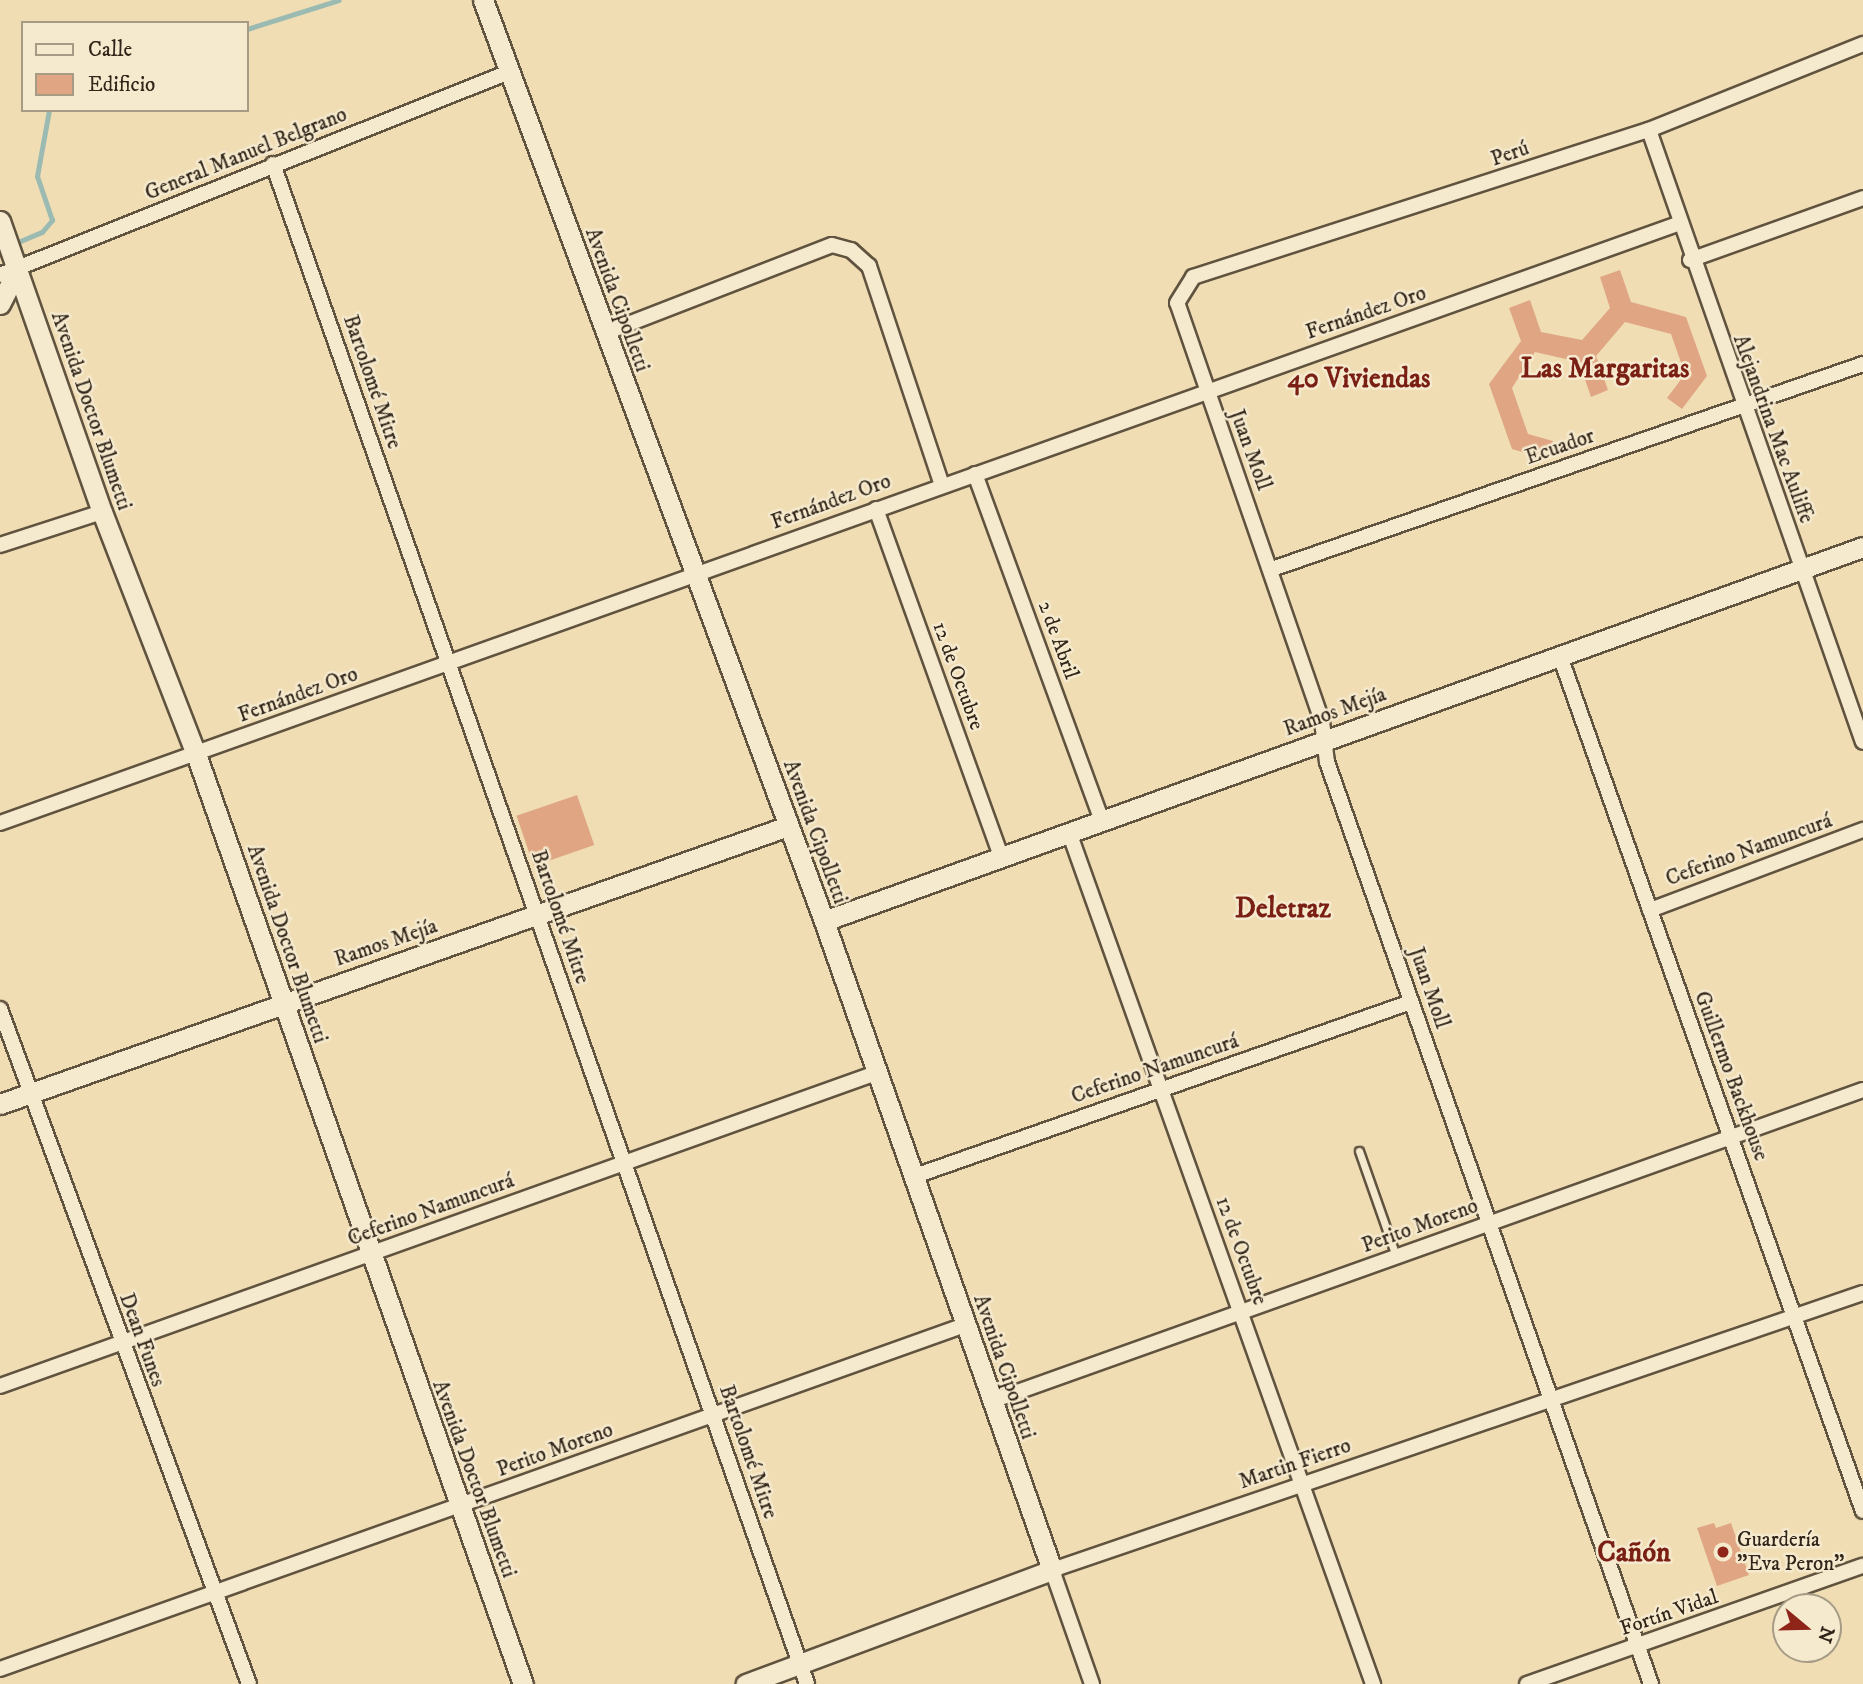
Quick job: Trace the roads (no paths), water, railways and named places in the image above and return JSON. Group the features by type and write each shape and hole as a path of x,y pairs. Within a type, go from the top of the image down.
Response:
{"street":[{"name":"Avenida Cipolletti","path":"483,0 824,921 1092,1684"},
{"name":"Perú","path":"1177,303 1193,277 1649,130 1863,44"},
{"name":"General Manuel Belgrano","path":"9,272 273,164 509,72"},
{"name":"Alejandrina Mac Auliffe","path":"1649,130 1690,260 1863,742"},
{"name":"Bartolomé Mitre","path":"273,164 807,1684"},
{"path":"1690,260 1863,198"},
{"name":"Avenida Doctor Blumetti","path":"0,221 9,272 196,754 523,1684"},
{"name":"Fernández Oro","path":"0,823 694,573 1678,224"},
{"path":"605,333 832,245 851,250 869,266 943,485"},
{"path":"0,304 9,272"},
{"name":"Juan Moll","path":"1177,303 1206,392 1272,569 1322,721 1323,740 1412,1002 1651,1684"},
{"name":"Ecuador","path":"1272,569 1863,364"},
{"name":"2 de Abril","path":"975,474 1102,821"},
{"name":"12 de Octubre","path":"876,509 1001,857"},
{"path":"0,545 102,512"},
{"name":"Ramos Mejía","path":"824,921 1863,547"},
{"name":"Guillermo Backhouse","path":"1560,656 1863,1511"},
{"name":"Ramos Mejía","path":"0,1104 788,826"},
{"name":"Ceferino Namuncurá","path":"1650,910 1863,830"},
{"name":"12 de Octubre","path":"1069,832 1373,1684"},
{"name":"Ceferino Namuncurá","path":"912,1177 1412,1002"},
{"name":"Dean Funes","path":"0,1009 249,1684"},
{"name":"Ceferino Namuncurá","path":"0,1386 876,1073"},
{"name":"Perito Moreno","path":"992,1401 1863,1090"},
{"name":"Martin Fierro","path":"745,1684 1052,1570 1863,1293"},
{"name":"Perito Moreno","path":"0,1669 965,1325"},
{"name":"Fortín Vidal","path":"1527,1684 1863,1566"}],"lane":[{"path":"1359,1151 1396,1257"}],"waterway":[{"path":"248,29 339,0"},
{"path":"18,242 42,232 52,220 37,176 49,112"}],"place":[{"name":"Guardería \"Eva Peron\"","path":"1723,1552"}],"district":[{"name":"Las Margaritas","path":"1605,369"},
{"name":"40 Viviendas","path":"1359,379"},
{"name":"Deletraz","path":"1283,909"},
{"name":"Cañón","path":"1634,1553"}]}
